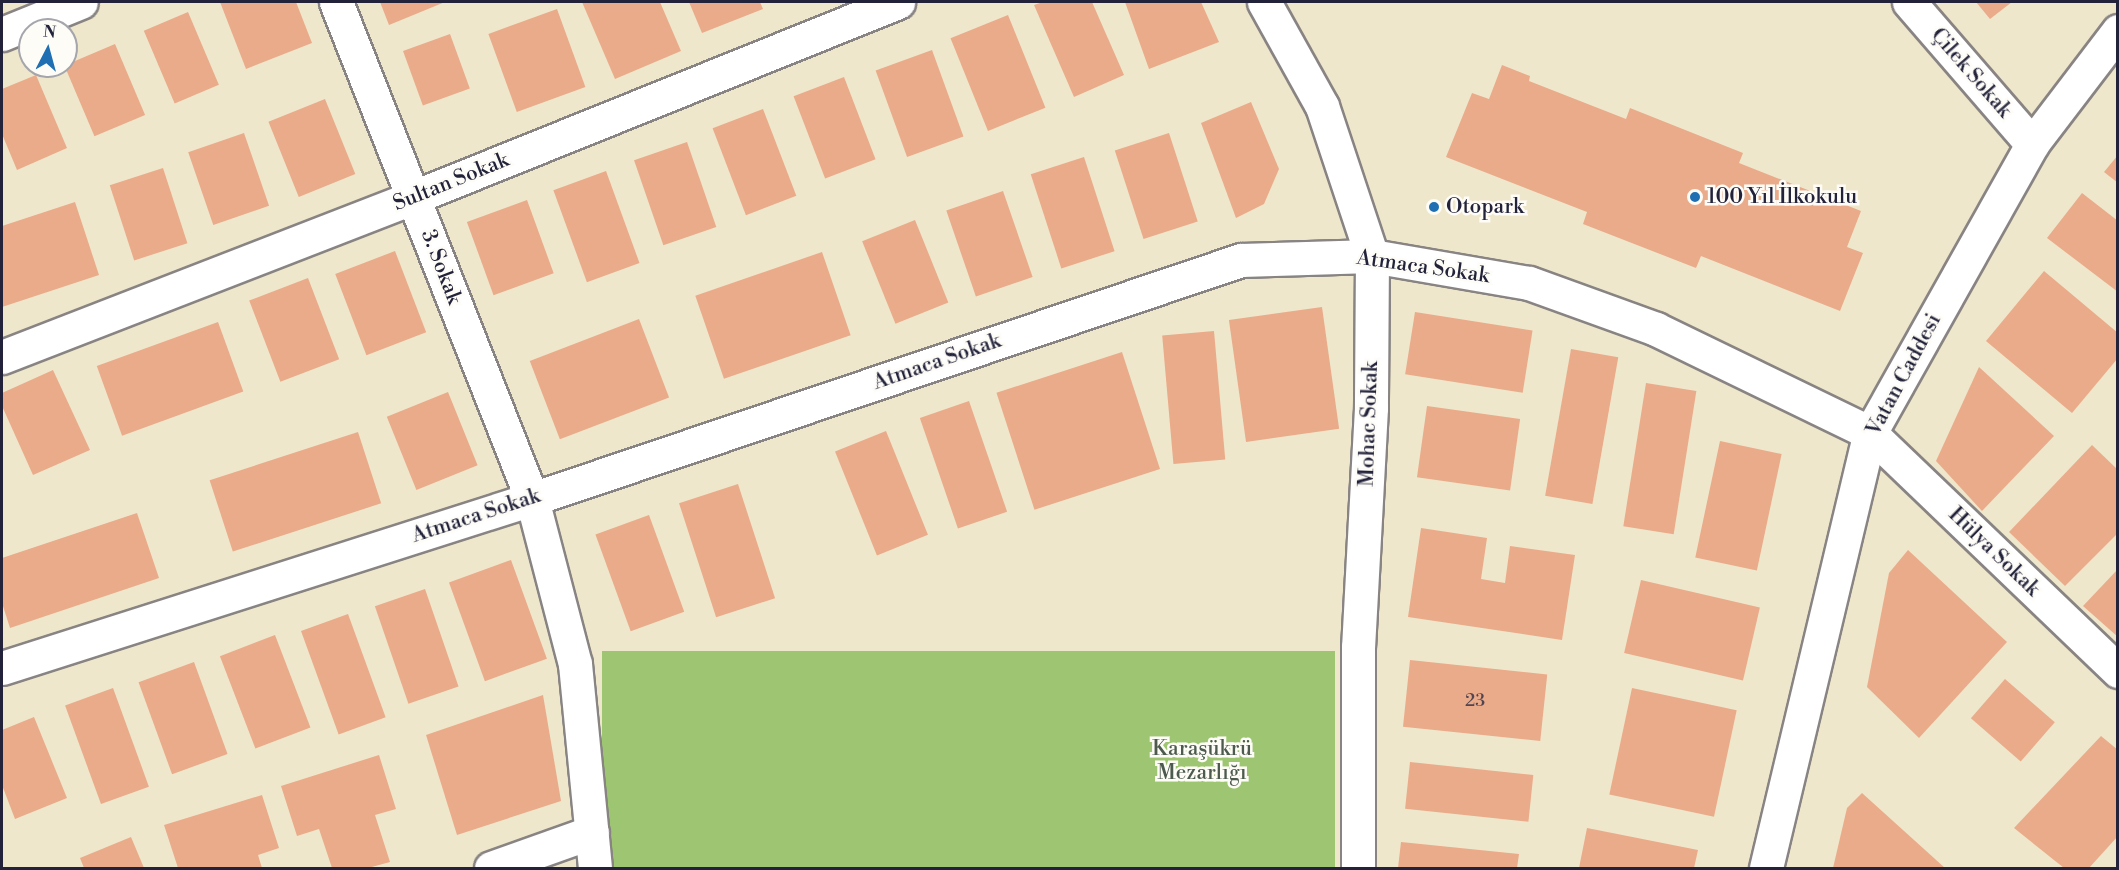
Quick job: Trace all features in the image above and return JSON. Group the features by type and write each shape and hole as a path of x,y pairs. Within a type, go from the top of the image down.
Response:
{"street":[{"path":"2,34 81,2"},
{"name":"3. Sokak","path":"336,2 532,499 575,663 595,868"},
{"name":"Sultan Sokak","path":"2,357 414,197 898,2"},
{"name":"Mohac Sokak","path":"1264,2 1322,106 1372,256 1371,408 1359,647 1358,868"},
{"name":"Çilek Sokak","path":"1909,2 2032,144"},
{"name":"Vatan Caddesi","path":"1766,868 1870,433 2032,144 2118,31"},
{"name":"Atmaca Sokak","path":"2,668 532,499 1240,260 1372,256 1529,283 1656,329 1870,433"},
{"name":"Hülya Sokak","path":"1870,433 2118,671"},
{"path":"491,868 591,832"}],"green space":[{"name":"Karaşükrü Mezarlığı","path":"602,651 1335,651 1335,868 602,868"}],"building":[{"path":"220,2 296,2 312,43 246,69"},
{"path":"380,2 445,2 389,25"},
{"path":"582,2 660,2 681,51 615,79"},
{"path":"689,2 760,2 763,9 702,33"},
{"path":"1043,2 1092,2 1124,75 1074,97 1034,5"},
{"path":"1125,2 1201,2 1219,42 1149,69"},
{"path":"1976,2 2012,2 1990,19"},
{"path":"557,9 585,87 517,112 488,34"},
{"path":"188,12 219,85 175,103 144,31"},
{"path":"1008,15 1045,108 988,131 951,38"},
{"path":"450,34 470,89 423,106 403,51"},
{"path":"115,44 145,115 94,136 70,78 78,78 78,60"},
{"path":"932,50 963,136 907,157 876,71"},
{"path":"1502,65 1530,76 1529,81 1626,119 1630,108 1743,153 1739,163 1861,211 1847,247 1863,253 1840,311 1701,256 1696,268 1583,224 1587,212 1446,157 1472,93 1489,99"},
{"path":"844,77 876,159 825,179 794,96"},
{"path":"29,78 37,78 67,148 17,170 2,134 2,89"},
{"path":"325,99 355,174 299,197 268,122"},
{"path":"1251,102 1279,169 1264,204 1236,218 1201,123"},
{"path":"763,109 796,196 746,215 713,128"},
{"path":"244,133 269,206 213,225 188,152"},
{"path":"1169,133 1198,221 1144,239 1115,151"},
{"path":"687,142 716,227 663,245 634,160"},
{"path":"2118,155 2118,183 2104,172"},
{"path":"1084,157 1115,251 1061,268 1031,174"},
{"path":"163,168 187,243 134,260 110,185"},
{"path":"606,171 640,263 587,282 553,190"},
{"path":"1003,191 1033,277 976,297 946,211"},
{"path":"2082,193 2118,221 2118,292 2047,238"},
{"path":"527,200 554,273 494,295 467,222"},
{"path":"75,202 99,275 2,307 2,226"},
{"path":"915,220 948,303 895,324 862,241"},
{"path":"395,251 426,332 366,355 335,274"},
{"path":"822,252 851,335 724,379 695,296"},
{"path":"2044,271 2118,333 2118,358 2072,413 1986,341"},
{"path":"308,278 339,359 280,382 249,301"},
{"path":"1322,307 1339,429 1246,442 1229,320"},
{"path":"1415,312 1533,331 1523,393 1405,374"},
{"path":"639,319 669,397 560,439 530,361"},
{"path":"218,322 243,392 122,436 97,366"},
{"path":"1214,331 1225,460 1173,464 1162,336"},
{"path":"1571,349 1618,357 1592,504 1545,496"},
{"path":"1122,352 1160,469 1034,510 996,393"},
{"path":"1979,367 2054,436 1982,511 1936,461"},
{"path":"53,370 90,450 33,475 2,406 2,393"},
{"path":"1646,383 1696,391 1674,534 1623,526"},
{"path":"448,392 478,465 416,490 387,417"},
{"path":"969,401 1007,512 958,529 920,418"},
{"path":"1427,406 1520,419 1510,490 1417,477"},
{"path":"886,431 928,535 877,555 835,452"},
{"path":"358,432 381,503 233,552 210,480"},
{"path":"1720,441 1782,454 1757,570 1695,557"},
{"path":"2092,445 2118,470 2118,533 2065,586 2009,532"},
{"path":"738,484 775,598 716,617 679,503"},
{"path":"137,513 159,578 10,628 2,603 2,558"},
{"path":"649,515 684,612 631,631 595,534"},
{"path":"1421,528 1487,538 1481,579 1505,583 1510,546 1575,555 1562,640 1408,617"},
{"path":"1908,550 2007,642 1919,738 1867,687 1889,573"},
{"path":"511,560 547,659 485,681 449,583"},
{"path":"2118,569 2118,637 2083,606"},
{"path":"1641,580 1760,607 1743,681 1624,653"},
{"path":"425,589 459,686 408,704 375,606"},
{"path":"348,614 386,717 339,734 301,631"},
{"path":"275,635 310,727 255,749 220,656"},
{"path":"1410,660 1547,674 1540,741 1403,727"},
{"path":"194,662 228,754 172,774 139,682"},
{"path":"2005,679 2055,722 2021,762 1971,718"},
{"path":"113,688 149,787 101,804 65,705"},
{"path":"1632,688 1737,710 1714,817 1609,795"},
{"path":"543,695 561,801 457,835 426,735"},
{"path":"34,717 67,798 15,819 2,785 2,730"},
{"path":"2101,736 2118,750 2118,836 2089,868 2064,868 2014,828"},
{"path":"379,755 396,809 375,815 390,862 368,868 332,868 319,829 297,836 281,786"},
{"path":"1410,762 1533,775 1528,822 1405,809"},
{"path":"1862,793 1945,868 1833,868 1847,808"},
{"path":"262,795 279,848 258,855 262,868 178,868 164,825"},
{"path":"1587,828 1698,850 1694,868 1579,868"},
{"path":"131,837 144,868 84,868 80,858"},
{"path":"1401,842 1519,854 1517,868 1398,868"}],"place":[{"name":"100 Yıl İlkokulu","path":"1695,197"},
{"name":"Otopark","path":"1434,207"}]}
